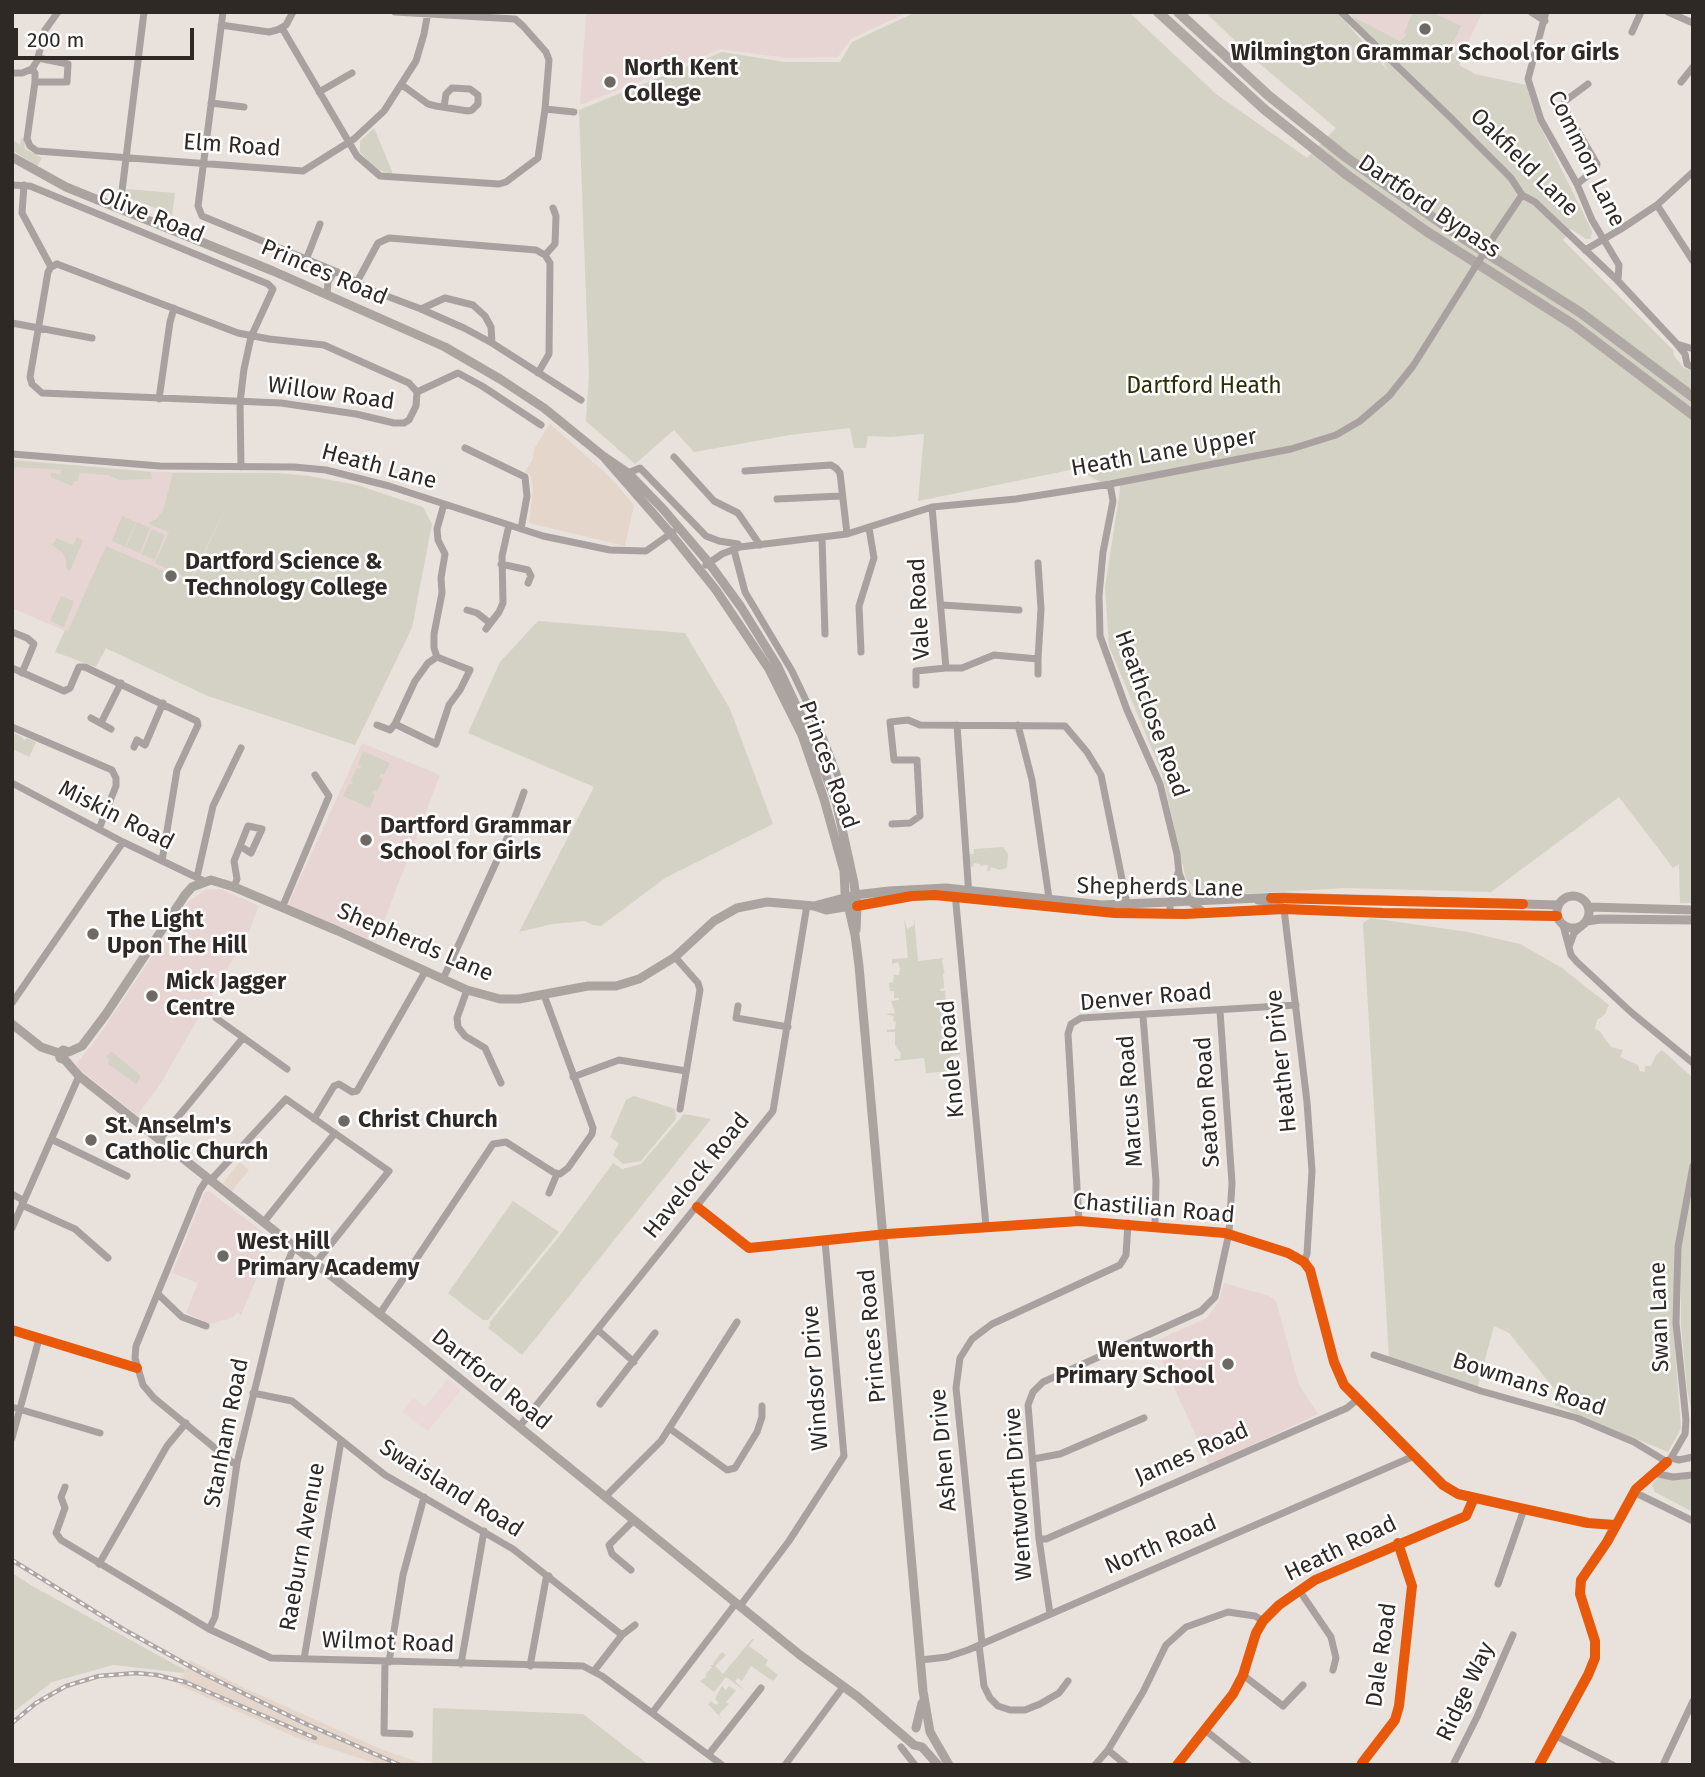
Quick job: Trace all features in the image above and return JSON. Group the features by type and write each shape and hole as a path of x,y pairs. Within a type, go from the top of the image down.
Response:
{"highway":[{"name":"Dartford Bypass","path":"1158,12 1246,94 1347,175 1426,231 1622,359 1693,415"},
{"name":"Dartford Bypass","path":"1178,12 1269,96 1347,158 1458,235 1581,313 1693,397"}],"main road":[{"name":"Princes Road","path":"12,157 66,187 417,333 500,379 544,408 628,473 679,527 709,563 776,665 809,733 831,789 843,831 852,902 923,1691 931,1734"},
{"name":"Princes Road","path":"603,456 732,610 769,668 802,735 852,902"},
{"name":"Shepherds Lane","path":"200,879 220,881 467,990 500,999 519,999 588,986 627,984 675,957 714,921 737,908 767,902 826,910 852,902 955,892 1049,898 1170,914 1284,909 1557,916"},
{"path":"12,1024 41,1047 64,1055 87,1042 185,895 200,879"},
{"name":"Shepherds Lane","path":"969,893 1081,910 1128,909 1170,902 1283,897 1558,905 1561,900 1571,895 1582,898 1589,907"},
{"path":"1558,905 1557,916 1563,925 1572,928 1600,919 1693,920"},
{"path":"1584,924 1589,907 1693,910"},
{"name":"Dartford Road","path":"64,1055 79,1076 738,1605 918,1746 938,1765"},
{"name":"Princes Road","path":"915,1730 923,1691"},
{"path":"931,1734 928,1745 918,1746 911,1739 915,1730 922,1727 931,1734 949,1765"},
{"name":"Dartford Road","path":"895,1728 915,1730"}],"street":[{"path":"12,73 32,69 38,58 45,30 58,12"},
{"path":"122,191 144,12"},
{"path":"223,12 198,206 202,216 368,289 421,309 492,343 581,400"},
{"path":"221,25 269,32 282,27 290,20 293,12"},
{"path":"282,27 362,163 383,177 502,183 538,158 549,60 546,52 515,19 395,12"},
{"name":"Oakfield Lane","path":"1341,12 1511,178 1522,194 1535,202 1618,281 1676,344 1689,350 1685,361 1693,367"},
{"path":"1531,12 1546,16"},
{"path":"1632,32 1641,12"},
{"path":"1668,12 1693,23"},
{"name":"Elm Road","path":"32,69 35,82 27,139 32,148 45,153 303,171 349,143 379,117 402,85 420,50 428,13"},
{"name":"Common Lane","path":"1546,16 1528,79 1541,120 1577,184 1592,220 1619,265 1618,281"},
{"path":"35,82 67,82 68,64 38,58"},
{"path":"1681,82 1693,67"},
{"path":"319,92 352,73"},
{"path":"1577,184 1596,169 1597,164 1563,106 1565,101 1588,84"},
{"path":"402,85 428,104 444,107 472,110 478,104 478,95 470,89 453,88 446,94 444,107"},
{"path":"211,103 244,107"},
{"path":"545,109 573,112"},
{"path":"1585,250 1657,205 1693,172"},
{"name":"Olive Road","path":"12,185 24,185 268,284 273,289 251,337"},
{"path":"24,185 22,213 51,267 37,328"},
{"name":"Heath Lane Upper","path":"699,569 737,548 847,534 932,507 1016,499 1110,484 1291,449 1346,430 1376,408 1401,381 1522,194"},
{"path":"1657,205 1693,261"},
{"path":"545,255 555,244 556,216 553,208"},
{"path":"306,260 320,224"},
{"path":"357,282 378,243 389,238 536,250 545,255 550,263 549,354 538,373"},
{"name":"Willow Road","path":"37,328 30,377 36,389 48,393 281,403 356,414 394,424 404,423 409,419 416,406 417,392 409,383 324,345 251,337 67,267 57,264 51,267"},
{"path":"327,294 328,282 334,272"},
{"path":"421,309 445,298 473,305 485,316 491,327 492,343"},
{"path":"159,399 174,308"},
{"path":"12,323 92,338"},
{"path":"240,467 240,402 251,337"},
{"path":"417,392 458,373 541,425"},
{"path":"465,448 525,477 527,496 521,528"},
{"name":"Heath Lane","path":"12,454 160,466 326,470 389,486 509,525 593,548 646,551 679,527"},
{"path":"674,457 714,501 738,513 760,545"},
{"path":"745,471 831,465 840,473 847,534"},
{"name":"Princes Road","path":"628,473 640,468 706,536 738,544 745,592 801,688 841,784 831,789"},
{"name":"Heathclose Road","path":"1110,484 1113,501 1099,596 1100,636 1160,784 1179,873 1190,902"},
{"path":"777,499 841,496"},
{"path":"437,657 434,634 442,593 441,578 445,554 438,540 437,529 444,504"},
{"name":"Vale Road","path":"916,685 916,671 946,668 932,507"},
{"path":"467,610 477,613 488,626 499,612 503,601 502,564 509,525"},
{"path":"861,652 859,606 874,558 869,528"},
{"path":"822,538 825,634"},
{"path":"1038,563 1041,609 1038,674"},
{"path":"502,564 529,571 531,576 528,583"},
{"path":"942,605 1019,610"},
{"path":"12,633 27,638 34,644 22,673"},
{"path":"946,668 962,667 994,656 1038,659"},
{"path":"377,724 390,730 415,681 428,663 437,657"},
{"path":"395,724 436,744 449,705 470,670 437,657"},
{"path":"12,668 64,691 70,688 79,667 82,666 194,718 198,725 177,770 162,861"},
{"path":"101,723 121,683"},
{"name":"Princes Road","path":"790,693 801,688"},
{"path":"134,747 137,740 145,745 163,703"},
{"path":"91,718 111,729"},
{"path":"892,824 910,824 920,816 917,760 894,760 890,722 908,720 920,725 1066,726 1101,775 1128,909"},
{"path":"957,725 969,893"},
{"path":"1018,725 1032,780 1049,898"},
{"path":"12,727 112,770 116,786 99,829"},
{"path":"200,879 213,806 240,748"},
{"path":"282,908 329,796 315,775"},
{"name":"Miskin Road","path":"12,783 200,879"},
{"path":"443,979 509,835 524,792"},
{"path":"12,1003 123,842"},
{"path":"234,887 237,878 234,861 240,846"},
{"name":"Heathclose Road","path":"1170,914 1170,902 1179,873"},
{"name":"Knole Road","path":"955,892 986,1226"},
{"path":"1234,900 1278,903 1284,909"},
{"path":"1190,902 1206,913"},
{"name":"Havelock Road","path":"519,1427 773,1111 810,906"},
{"name":"Heather Drive","path":"1284,909 1307,1102 1312,1182 1307,1254 1304,1262"},
{"path":"1569,947 1574,933 1584,924"},
{"path":"1563,925 1569,947 1577,962 1632,1013 1693,1063"},
{"path":"675,957 698,983 700,990 680,1109"},
{"path":"314,1119 334,1086 339,1084 352,1092 357,1091 425,972"},
{"path":"467,990 457,1018 458,1027 465,1036 485,1048 501,1083"},
{"path":"379,1315 494,1144 502,1141 507,1143 557,1174 568,1168 591,1135 593,1128 544,995"},
{"name":"Denver Road","path":"1079,1221 1068,1034 1071,1024 1081,1018 1296,1005"},
{"path":"738,1006 736,1018 788,1027"},
{"name":"Seaton Road","path":"1220,1011 1232,1167 1229,1233"},
{"name":"Marcus Road","path":"1143,1016 1156,1181 1155,1225"},
{"path":"216,1018 287,1069"},
{"path":"159,1140 243,1038"},
{"path":"573,1077 619,1060 686,1071"},
{"path":"12,1228 79,1076"},
{"path":"237,1463 154,1398 143,1385 137,1368 136,1346 200,1190 285,1099 389,1171 315,1264"},
{"path":"262,1223 335,1133"},
{"path":"51,1139 77,1155 127,1176"},
{"name":"Swan Lane","path":"1669,1460 1683,1441 1686,1426 1676,1323 1678,1254 1693,1166"},
{"path":"549,1193 557,1174"},
{"path":"12,1194 24,1206 75,1229 108,1258"},
{"name":"Chastilian Road","path":"697,1207 745,1247 986,1226 1079,1221 1229,1233 1288,1253 1304,1262"},
{"name":"Ashen Drive","path":"980,1645 956,1388 958,1362 972,1339 992,1324 1120,1265 1126,1255 1128,1223"},
{"name":"Wentworth Drive","path":"1050,1614 1039,1539 1032,1459 1028,1405 1032,1392 1043,1382 1202,1311 1215,1297 1229,1233"},
{"name":"Windsor Drive","path":"652,1713 789,1541 844,1456 825,1241"},
{"name":"Stanham Road","path":"209,1629 215,1617 237,1463 283,1273 294,1247"},
{"path":"1304,1262 1312,1274 1322,1320 1338,1374 1344,1385 1443,1485 1458,1494 1524,1510 1588,1523 1615,1525"},
{"path":"158,1294 182,1317 206,1326"},
{"path":"605,1497 661,1441 737,1322"},
{"path":"598,1330 634,1362"},
{"path":"12,1331 137,1368"},
{"path":"600,1404 656,1334"},
{"path":"12,1437 16,1408 39,1339"},
{"name":"Bowmans Road","path":"1374,1355 1481,1391 1577,1418 1669,1460"},
{"name":"Swaisland Road","path":"253,1393 292,1401 384,1475 513,1549 622,1635"},
{"name":"James Road","path":"1039,1539 1046,1539 1347,1408 1359,1399"},
{"path":"670,1428 727,1469 735,1468 757,1432 762,1417 762,1405"},
{"path":"16,1408 100,1433"},
{"path":"1032,1459 1060,1454 1144,1419"},
{"path":"99,1564 167,1446 186,1423"},
{"name":"Raeburn Avenue","path":"304,1660 341,1441"},
{"name":"North Road","path":"921,1660 954,1655 980,1645 1414,1456"},
{"path":"1539,1765 1595,1658 1595,1641 1582,1602 1580,1586 1584,1573 1607,1542 1634,1492 1669,1460 1693,1457"},
{"path":"1653,1473 1672,1477 1693,1475"},
{"name":"Wilmot Road","path":"65,1487 61,1497 65,1508 56,1533 61,1540 209,1629 271,1658 583,1666 594,1671 722,1765"},
{"path":"1634,1492 1693,1521"},
{"path":"410,1734 384,1733 387,1662 403,1574 424,1497"},
{"name":"Heath Road","path":"1177,1765 1233,1694 1243,1675 1256,1633 1279,1605 1299,1590 1398,1543 1466,1516 1474,1498"},
{"path":"1498,1584 1524,1510"},
{"path":"631,1570 611,1554 609,1545 633,1521"},
{"path":"461,1664 484,1531"},
{"name":"Dale Road","path":"1362,1764 1395,1720 1399,1706 1412,1586 1398,1543"},
{"path":"530,1666 548,1576"},
{"path":"1299,1590 1331,1637 1336,1658 1333,1670"},
{"path":"1095,1765 1108,1750 1155,1670 1166,1645 1185,1627 1228,1612 1255,1616 1263,1622"},
{"path":"594,1671 622,1635 635,1625"},
{"name":"Ridge Way","path":"1452,1765 1477,1717 1513,1635"},
{"path":"980,1645 984,1686 998,1706 1010,1710 1025,1710 1059,1693 1068,1681"},
{"path":"1243,1675 1283,1706 1303,1685"},
{"path":"785,1765 843,1687"},
{"path":"709,1754 761,1688"},
{"path":"1663,1765 1693,1701"},
{"path":"1205,1730 1249,1765"},
{"path":"1554,1735 1613,1765"},
{"path":"901,1747 915,1765"},
{"path":"1108,1750 1126,1765"}],"shaded area":[{"name":"North Kent College","path":"583,12 909,12 852,38 838,57 787,58 721,49 580,105 586,14"},
{"name":"Wilmington Grammar School for Girls","path":"1349,12 1482,12 1458,65 1400,41"},
{"path":"550,424 610,477 634,505 625,546 529,523 533,489 531,476 525,471 533,459 534,449"},
{"name":"Dartford Science & Technology College","path":"12,460 159,472 295,474 208,696 12,608"},
{"name":"Dartford Grammar School for Girls","path":"362,743 440,775 376,942 288,905"},
{"path":"221,889 259,906 249,931 159,1086 137,1115 79,1069 77,1063 98,1037 189,901 206,890"},
{"path":"240,1162 249,1170 232,1191 223,1183"},
{"name":"West Hill Primary Academy","path":"209,1191 273,1240 241,1315 238,1312 233,1317 211,1324 186,1313 198,1283 172,1273 205,1192"},
{"name":"Wentworth Primary School","path":"1224,1283 1269,1296 1276,1301 1299,1385 1318,1414 1209,1465 1154,1342 1207,1318 1219,1301"},
{"path":"448,1379 461,1390 428,1431 402,1412 413,1398 425,1407"},
{"path":"190,1660 240,1686 383,1750 427,1765 380,1765 295,1737 179,1685"}],"green space":[{"name":"Dartford Heath","path":"916,12 1129,12 1216,94 1307,158 1336,128 1254,59 1205,12 1337,12 1390,73 1352,16 1400,41 1407,35 1404,33 1413,12 1431,12 1461,26 1448,53 1462,58 1459,65 1475,74 1526,85 1539,124 1592,231 1591,239 1586,239 1571,229 1563,240 1673,350 1674,356 1684,368 1693,371 1693,903 1680,903 1679,864 1673,868 1619,797 1491,892 1346,888 1205,896 1200,894 1186,879 1162,773 1109,646 1105,587 1120,490 1119,479 1101,482 1075,469 918,501 924,434 868,436 866,448 854,448 850,428 790,435 694,452 674,430 635,464 586,421 589,375 579,110 722,52 785,62 840,62 852,42"},
{"path":"374,128 392,174 375,169 360,152 360,141"},
{"path":"21,138 24,139 25,149 42,158 37,166 12,150 12,139 20,145"},
{"path":"126,189 175,193 172,215 125,196"},
{"path":"12,460 151,472 152,479 120,480 108,475 79,473 78,481 72,486 51,477 51,473 61,474 61,470 16,467 12,474"},
{"path":"173,473 276,473 309,476 357,485 423,507 432,524 412,628 355,745 208,696 106,648 96,667 55,652 65,630 68,631 106,546 194,584 192,580 231,497 190,580 155,563 169,532 147,523 155,520 163,511"},
{"path":"122,516 136,522 125,547 112,541"},
{"path":"137,522 150,528 140,553 126,547"},
{"path":"152,529 165,535 155,560 141,554"},
{"path":"77,537 83,540 70,571 66,569 63,553 51,544 56,538 73,545"},
{"path":"61,596 74,601 64,627 50,621"},
{"path":"538,621 685,633 730,709 773,824 665,878 601,926 585,921 552,924 519,932 594,787 468,733 500,662"},
{"path":"13,733 24,740 27,738 36,742 29,757 12,749"},
{"path":"363,751 390,763 384,775 379,777 383,779 377,792 374,790 372,793 375,795 370,808 343,796 353,782 351,780 357,768 360,769 358,764"},
{"path":"1003,847 1008,854 1007,867 1004,869 991,867 990,871 987,871 988,865 980,866 974,863 973,867 970,866 970,854 974,854 974,849"},
{"path":"914,917 918,961 944,958 944,988 940,991 945,991 946,1009 949,1009 946,1011 947,1017 957,1016 947,1019 948,1032 954,1032 950,1033 952,1038 959,1038 951,1043 953,1048 950,1049 951,1052 960,1053 950,1056 955,1071 926,1073 924,1058 894,1061 900,1059 901,1053 895,1045 895,1032 887,1030 895,1029 896,1022 893,1021 894,1016 885,1014 895,1013 891,1001 899,1000 894,998 894,991 890,991 889,983 893,982 894,975 899,975 900,968 898,962 892,964 892,959 908,958 904,918 907,929 914,925"},
{"path":"1370,918 1468,932 1520,944 1562,968 1609,1005 1605,1014 1597,1020 1595,1029 1600,1031 1611,1047 1623,1050 1620,1057 1638,1065 1640,1071 1645,1072 1645,1066 1651,1066 1656,1055 1662,1050 1693,1078 1693,1419 1687,1389 1681,1326 1681,1250 1674,1249 1675,1352 1681,1428 1668,1452 1555,1405 1556,1391 1509,1333 1494,1326 1477,1389 1389,1359 1363,923"},
{"path":"111,1051 141,1076 136,1084 107,1063 110,1060 106,1057"},
{"path":"634,1096 675,1109 676,1119 641,1161 623,1164 613,1155 619,1143 610,1137 626,1100"},
{"path":"684,1114 711,1119 522,1355 488,1328 491,1325 489,1323 561,1234 613,1163 622,1169 641,1164"},
{"path":"513,1201 559,1232 488,1320 483,1320 448,1293"},
{"path":"1693,1477 1693,1512 1655,1492 1652,1485 1657,1478 1681,1480"},
{"path":"12,1573 185,1670 184,1673 113,1665 52,1682 12,1713"},
{"path":"752,1639 749,1646 768,1660 765,1665 778,1675 773,1681 751,1666 742,1681 738,1678 735,1681 745,1691 726,1677 714,1692 700,1681 707,1677 705,1675 712,1667 710,1665 714,1665 722,1652 726,1655 715,1666 723,1674"},
{"path":"722,1686 726,1690 729,1686 736,1691 719,1714 721,1718 708,1704 711,1701 716,1705 719,1703 715,1699"},
{"path":"433,1708 583,1714 649,1765 432,1765"}],"railway":[{"path":"12,1560 123,1629 200,1672 304,1723 400,1765"},
{"path":"12,1723 36,1703 66,1686 99,1676 136,1673 185,1682 315,1738"}],"cycle path":[{"path":"857,906 912,896 935,895 1115,913 1185,914 1284,909 1557,916"},
{"path":"1271,898 1523,904"},
{"path":"697,1207 749,1248 887,1234 1079,1221 1225,1233 1288,1253 1304,1262 1310,1270 1334,1362 1344,1385 1443,1485 1458,1494 1588,1523 1615,1525"},
{"path":"12,1330 137,1368"},
{"path":"1539,1765 1595,1658 1595,1641 1580,1594 1581,1580 1607,1542 1636,1489 1667,1462"},
{"path":"1177,1765 1233,1694 1243,1675 1256,1633 1263,1621 1279,1605 1315,1580 1466,1516 1474,1498"},
{"path":"1364,1765 1362,1763 1395,1720 1399,1706 1412,1586 1398,1543"}],"place":[{"name":"Wilmington Grammar School for Girls","path":"1425,29"},
{"name":"North Kent College","path":"610,82"},
{"name":"Dartford Science & Technology College","path":"171,576"},
{"name":"Dartford Grammar School for Girls","path":"366,840"},
{"name":"The Light Upon The Hill","path":"93,934"},
{"name":"Mick Jagger Centre","path":"152,996"},
{"name":"Christ Church","path":"344,1121"},
{"name":"St. Anselm's Catholic Church","path":"91,1140"},
{"name":"West Hill Primary Academy","path":"223,1256"},
{"name":"Wentworth Primary School","path":"1228,1364"}]}
